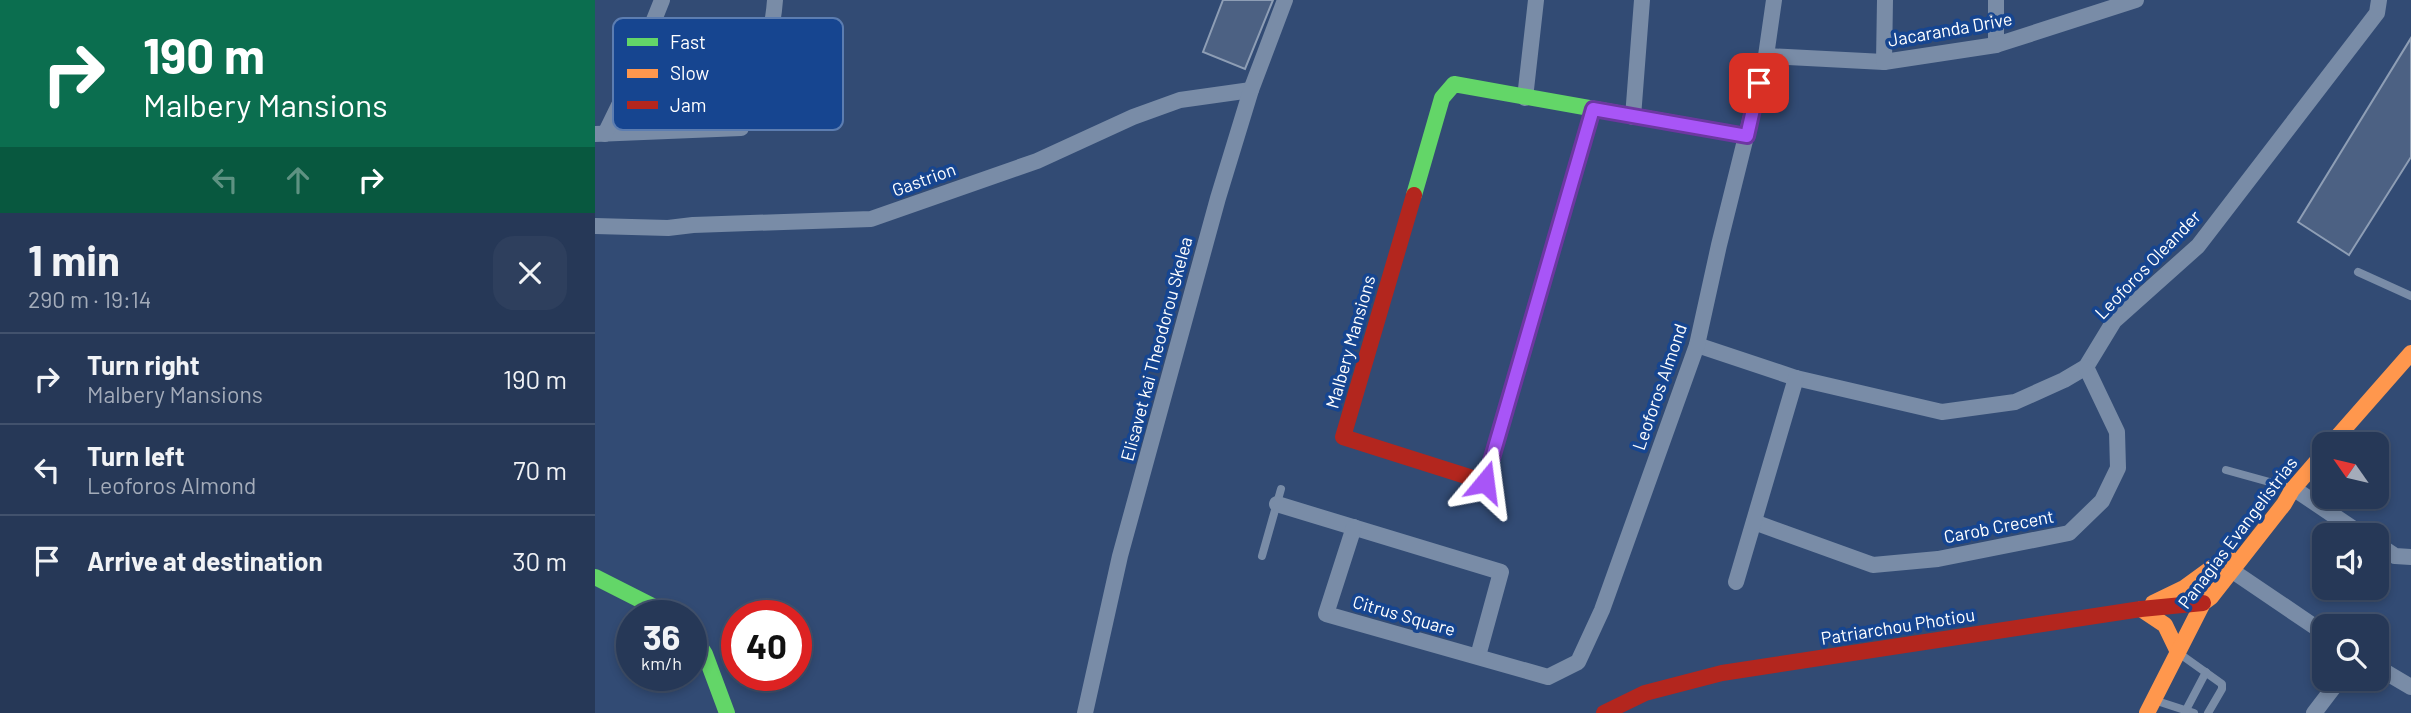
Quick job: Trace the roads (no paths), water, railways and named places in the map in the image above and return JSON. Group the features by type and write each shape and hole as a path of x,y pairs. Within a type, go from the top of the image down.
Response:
{"street":[{"path":"654,18 662,0"},
{"path":"774,18 775,0"},
{"name":"Elisavet kai Theodorou Skelea","path":"1085,713 1120,556 1218,198 1251,90 1285,0"},
{"path":"1525,97 1536,0"},
{"path":"1633,117 1642,0"},
{"name":"Leoforos Almond","path":"1548,677 1579,662 1602,610 1697,345 1766,56 1774,0"},
{"path":"1884,62 1885,0"},
{"path":"1996,0 1996,45"},
{"name":"Jacaranda Drive","path":"1766,56 1884,62 1996,45 2136,0"},
{"name":"Leoforos Oleander","path":"1697,345 1795,378 1943,412 2015,402 2064,380 2086,367 2114,321 2198,246 2377,13 2379,0"},
{"name":"Malbery Mansions","path":"1593,109 1485,482 1343,437 1442,98 1454,84 1747,136"},
{"name":"Gastrion","path":"595,226 669,228 871,219 1037,161 1133,117 1180,100 1251,90"},
{"path":"613,106 600,134 687,130"},
{"path":"2342,432 2411,353"},
{"name":"Carob Crecent","path":"1754,522 1873,565 1938,559 2069,533 2102,501 2118,468 2117,432 2086,367"},
{"path":"1736,582 1795,378"},
{"name":"Panagias Evangelistrias","path":"2150,706 2203,603 2206,589 2229,563 2253,527 2312,466"},
{"path":"2292,489 2344,523"},
{"path":"1279,496 1353,527 1501,572 1478,656"},
{"name":"Citrus Square","path":"1353,527 1327,614 1548,677"},
{"path":"2389,552 2395,556 2411,557"},
{"path":"2141,609 2229,563 2312,624"},
{"path":"595,577 643,600"},
{"name":"Patriarchou Photiou","path":"1604,713 1646,692 1722,673 2141,609 2203,603"},
{"path":"2141,609 2155,615 2167,625 2178,652"},
{"path":"707,659 727,713"},
{"path":"2389,674 2411,687"},
{"path":"2314,713 2331,691"}],"lane":[{"path":"2358,272 2411,296"},
{"path":"2226,470 2292,489"},
{"path":"1262,555 1279,496"},
{"path":"2178,652 2223,686 2208,713"},
{"path":"2150,706 2190,712 2206,672"}]}
